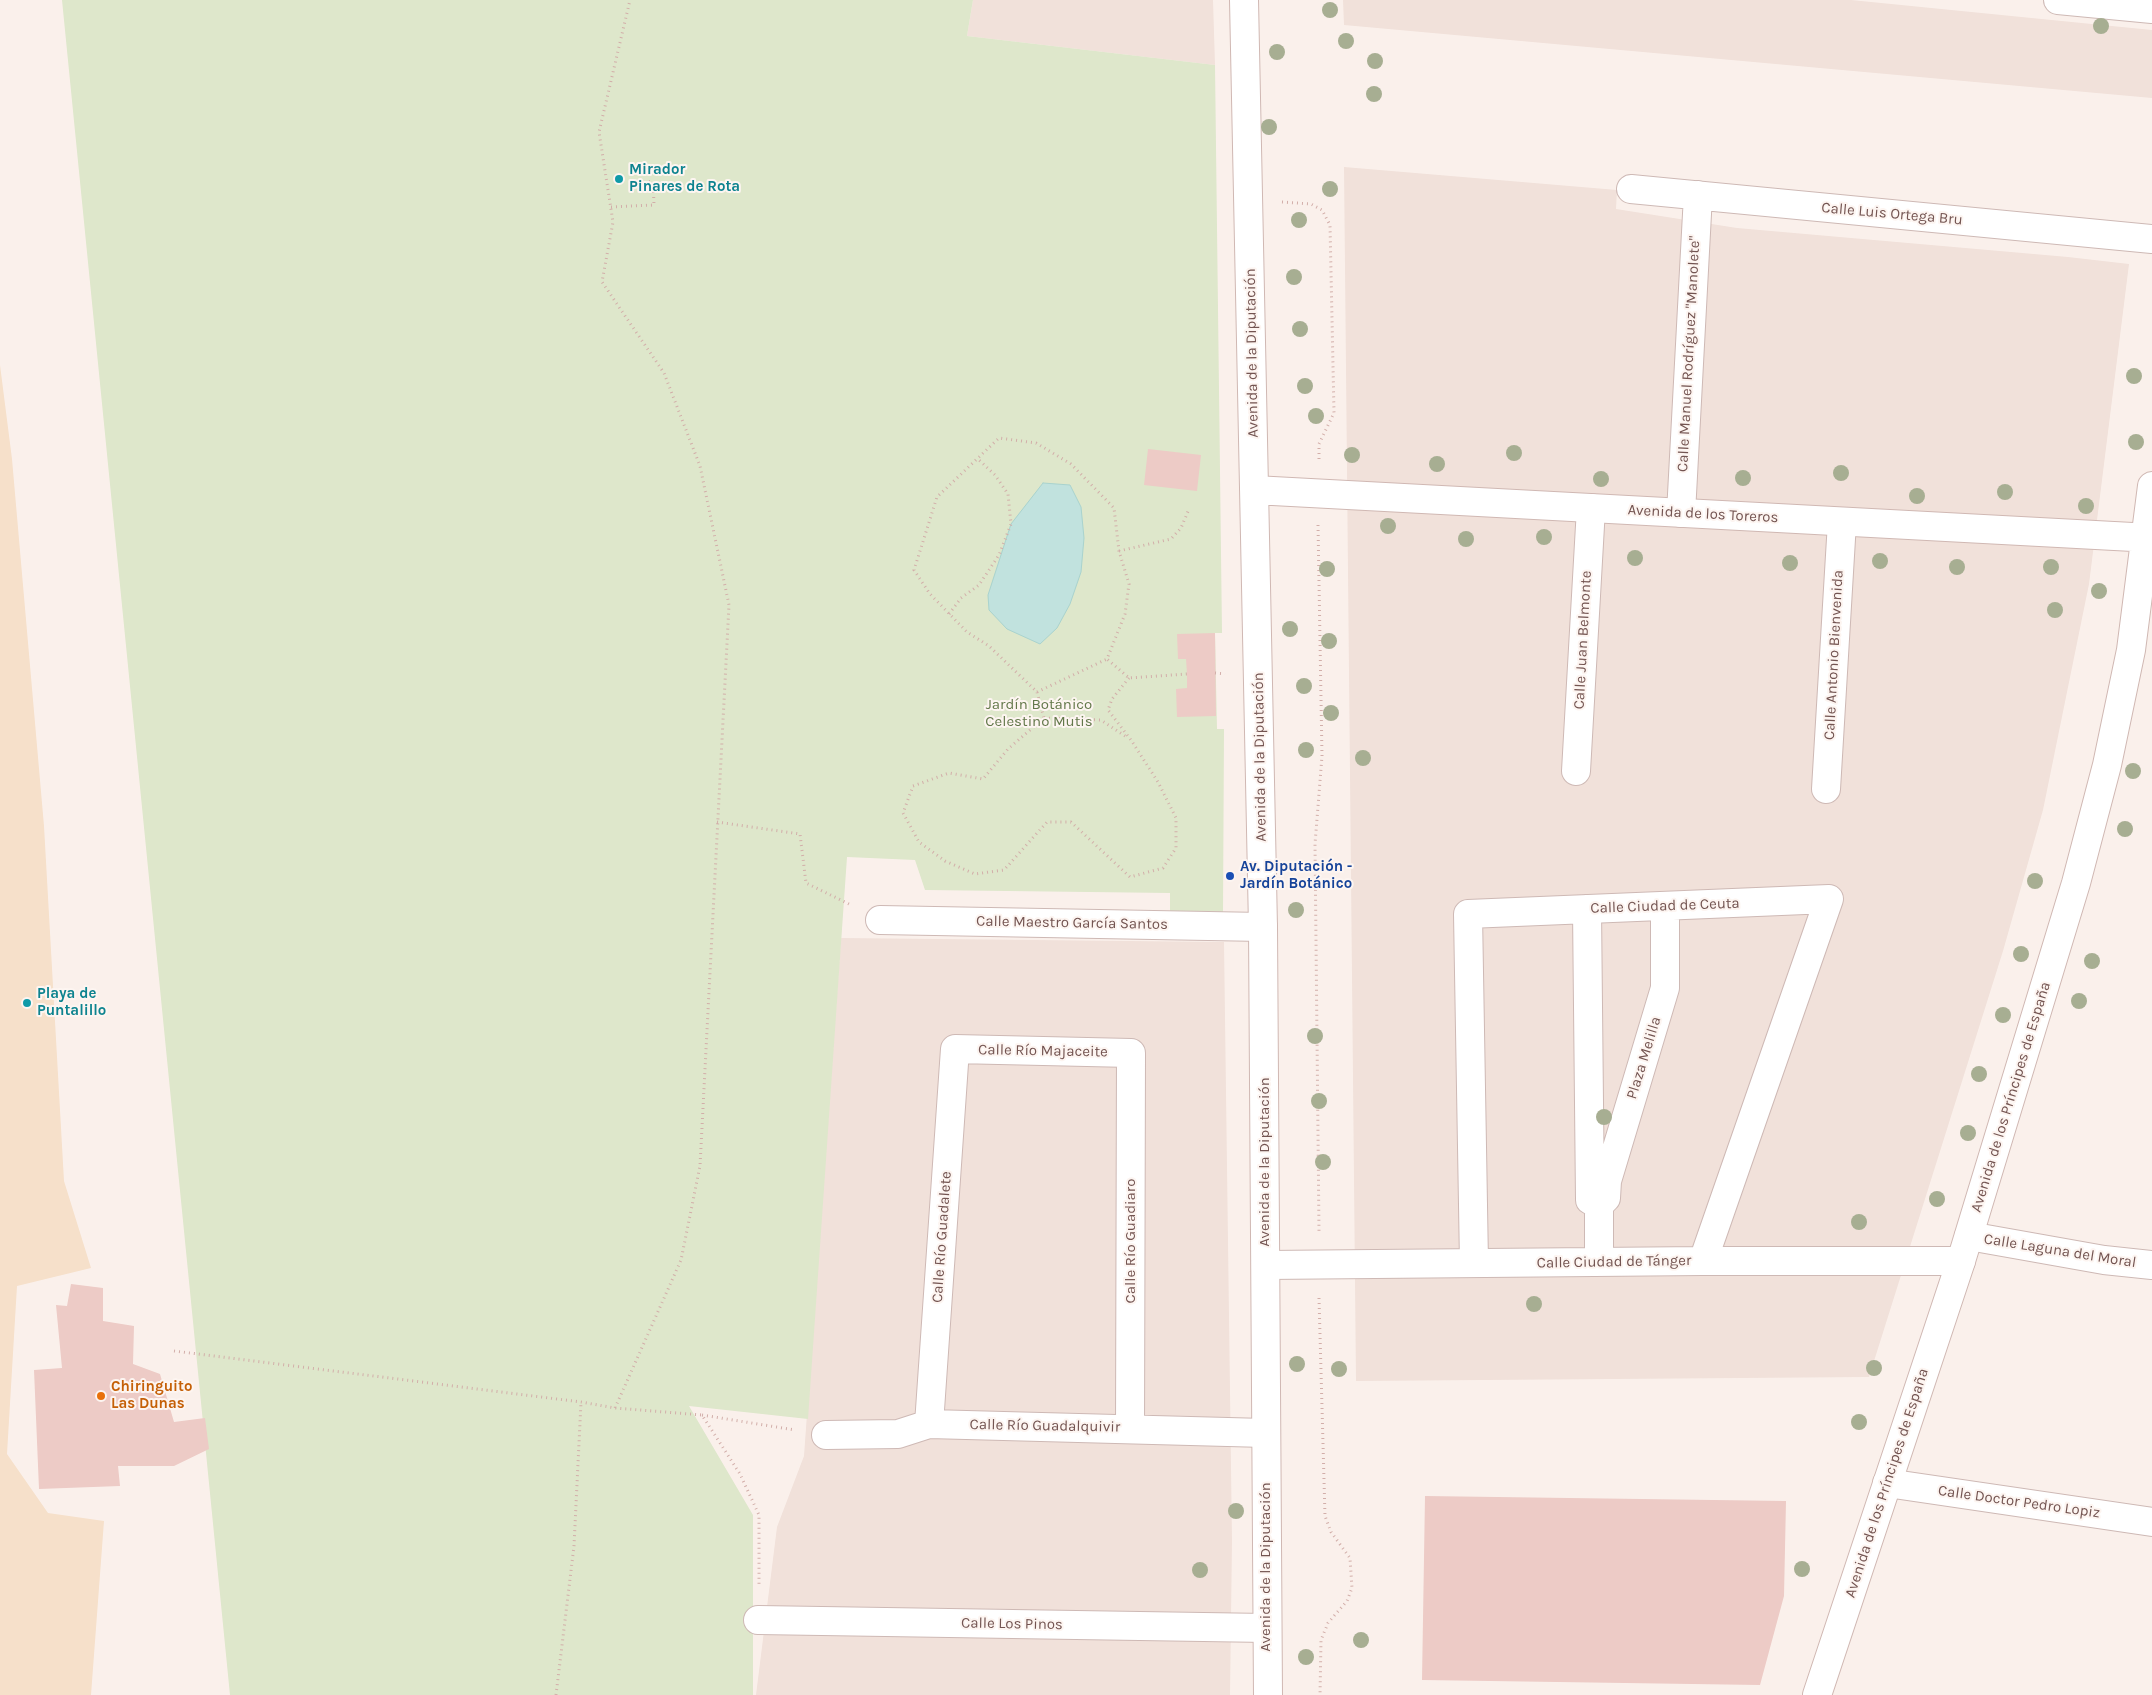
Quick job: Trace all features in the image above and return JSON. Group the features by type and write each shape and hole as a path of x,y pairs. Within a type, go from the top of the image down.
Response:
{"street":[{"name":"Avenida de la Diputación","path":"1244,0 1263,927 1266,1265 1266,1628 1268,1695"},
{"path":"2058,0 2152,9"},
{"name":"Calle Luis Ortega Bru","path":"1631,189 2152,239"},
{"name":"Calle Manuel Rodríguez \"Manolete\"","path":"1681,513 1698,196"},
{"name":"Avenida de los Príncipes de España","path":"1817,1695 1965,1249 2076,883 2107,765 2131,650 2149,538 2152,486"},
{"name":"Avenida de los Toreros","path":"1254,490 2149,538"},
{"name":"Calle Juan Belmonte","path":"1576,771 1591,508"},
{"name":"Calle Antonio Bienvenida","path":"1826,789 1842,522"},
{"name":"Calle Ciudad de Ceuta","path":"1474,1263 1468,914 1829,899 1703,1261"},
{"name":"Plaza Melilla","path":"1599,1262 1599,1206 1606,1198 1608,1181 1665,988 1665,906"},
{"name":"Plaza Melilla","path":"1587,909 1590,1200 1599,1206"},
{"name":"Calle Maestro García Santos","path":"880,920 1263,927"},
{"name":"Calle Río Majaceite","path":"955,1050 1131,1053"},
{"name":"Calle Río Guadalete","path":"929,1424 955,1050"},
{"name":"Calle Río Guadiaro","path":"1130,1429 1131,1053"},
{"name":"Calle Ciudad de Tánger","path":"1266,1265 1703,1261 1965,1249"},
{"name":"Calle Laguna del Moral","path":"1965,1249 2152,1265"},
{"name":"Calle Río Guadalquivir","path":"826,1435 898,1434 929,1424 1265,1433"},
{"name":"Calle Doctor Pedro Lopiz","path":"1887,1483 2152,1522"},
{"name":"Calle Los Pinos","path":"758,1620 1266,1628"}],"path":[{"path":"615,1408 681,1260 700,1166 729,605 700,466 664,373 602,282 613,222 600,132 630,0"},
{"path":"611,207 654,205 653,181 626,186"},
{"path":"1298,202 1311,204 1322,210 1330,225 1334,413 1319,444 1319,460"},
{"path":"1037,692 1107,659 1125,614 1129,584 1119,551 1114,508 1071,464 1036,443 998,438 937,497 914,570 930,594 967,632 990,646 1037,692 1044,718"},
{"path":"949,614 961,598 980,585 999,555 1011,524 1008,494 995,476 977,458"},
{"path":"1119,551 1171,539 1181,528 1189,509"},
{"path":"1318,521 1322,756 1315,844 1319,1236"},
{"path":"1107,659 1129,678 1187,674"},
{"path":"1216,673 1227,674"},
{"path":"1129,678 1112,699 1108,710 1131,740 1158,782 1176,818 1176,848 1163,868 1130,876 1071,822 1048,822 1004,870 975,874 944,861 919,842 903,813 913,786 949,773 983,779 1008,749 1044,718 1101,720 1131,740"},
{"path":"718,822 800,834 806,882 880,920"},
{"path":"1319,1296 1325,1516 1331,1532 1350,1558 1352,1588 1347,1601 1328,1623 1321,1640 1320,1695"},
{"path":"174,1352 581,1402 615,1408 702,1415 826,1435"},
{"path":"556,1695 574,1546 581,1402"},
{"path":"702,1415 740,1474 759,1515 758,1620"}],"shaded area":[{"path":"973,0 1213,0 1215,65 967,36"},
{"path":"1343,0 1851,0 2152,30 2152,98 1344,25"},
{"path":"1344,167 1617,190 1616,209 1737,228 2129,264 2089,584 2043,810 2003,951 1869,1377 1356,1381"},
{"path":"841,938 1224,942 1232,1541 1230,1695 756,1695 777,1527 804,1456"}],"green space":[{"name":"Jardín Botánico Celestino Mutis","path":"62,0 973,0 967,36 1215,65 1222,633 1215,633 1217,729 1224,729 1223,915 1170,915 1170,893 925,890 915,860 847,857 808,1419 689,1406 753,1515 753,1695 230,1695"}],"sand":[{"name":"Playa de Puntalillo","path":"0,365 12,459 44,826 64,1181 91,1268 17,1286 7,1454 48,1513 104,1521 91,1695 0,1695"}],"water":[{"path":"1043,483 1070,485 1081,507 1084,538 1081,572 1070,604 1057,628 1040,644 1007,629 989,610 988,595 1011,524"}],"building":[{"path":"1148,449 1201,455 1197,491 1144,485"},
{"path":"1215,633 1216,716 1177,717 1176,689 1187,688 1187,674 1186,659 1178,659 1177,634"},
{"name":"Chiringuito Las Dunas","path":"71,1284 103,1288 103,1321 134,1326 133,1364 160,1374 174,1422 205,1418 209,1449 174,1466 118,1466 120,1486 39,1489 34,1370 62,1368 56,1305 67,1306"},
{"path":"1425,1496 1786,1501 1784,1596 1760,1685 1422,1680"}],"place":[{"name":"Mirador Pinares de Rota","path":"619,179"},
{"name":"Av. Diputación - Jardín Botánico","path":"1230,876"},
{"name":"Playa de Puntalillo","path":"27,1003"},
{"name":"Chiringuito Las Dunas","path":"101,1396"}]}
